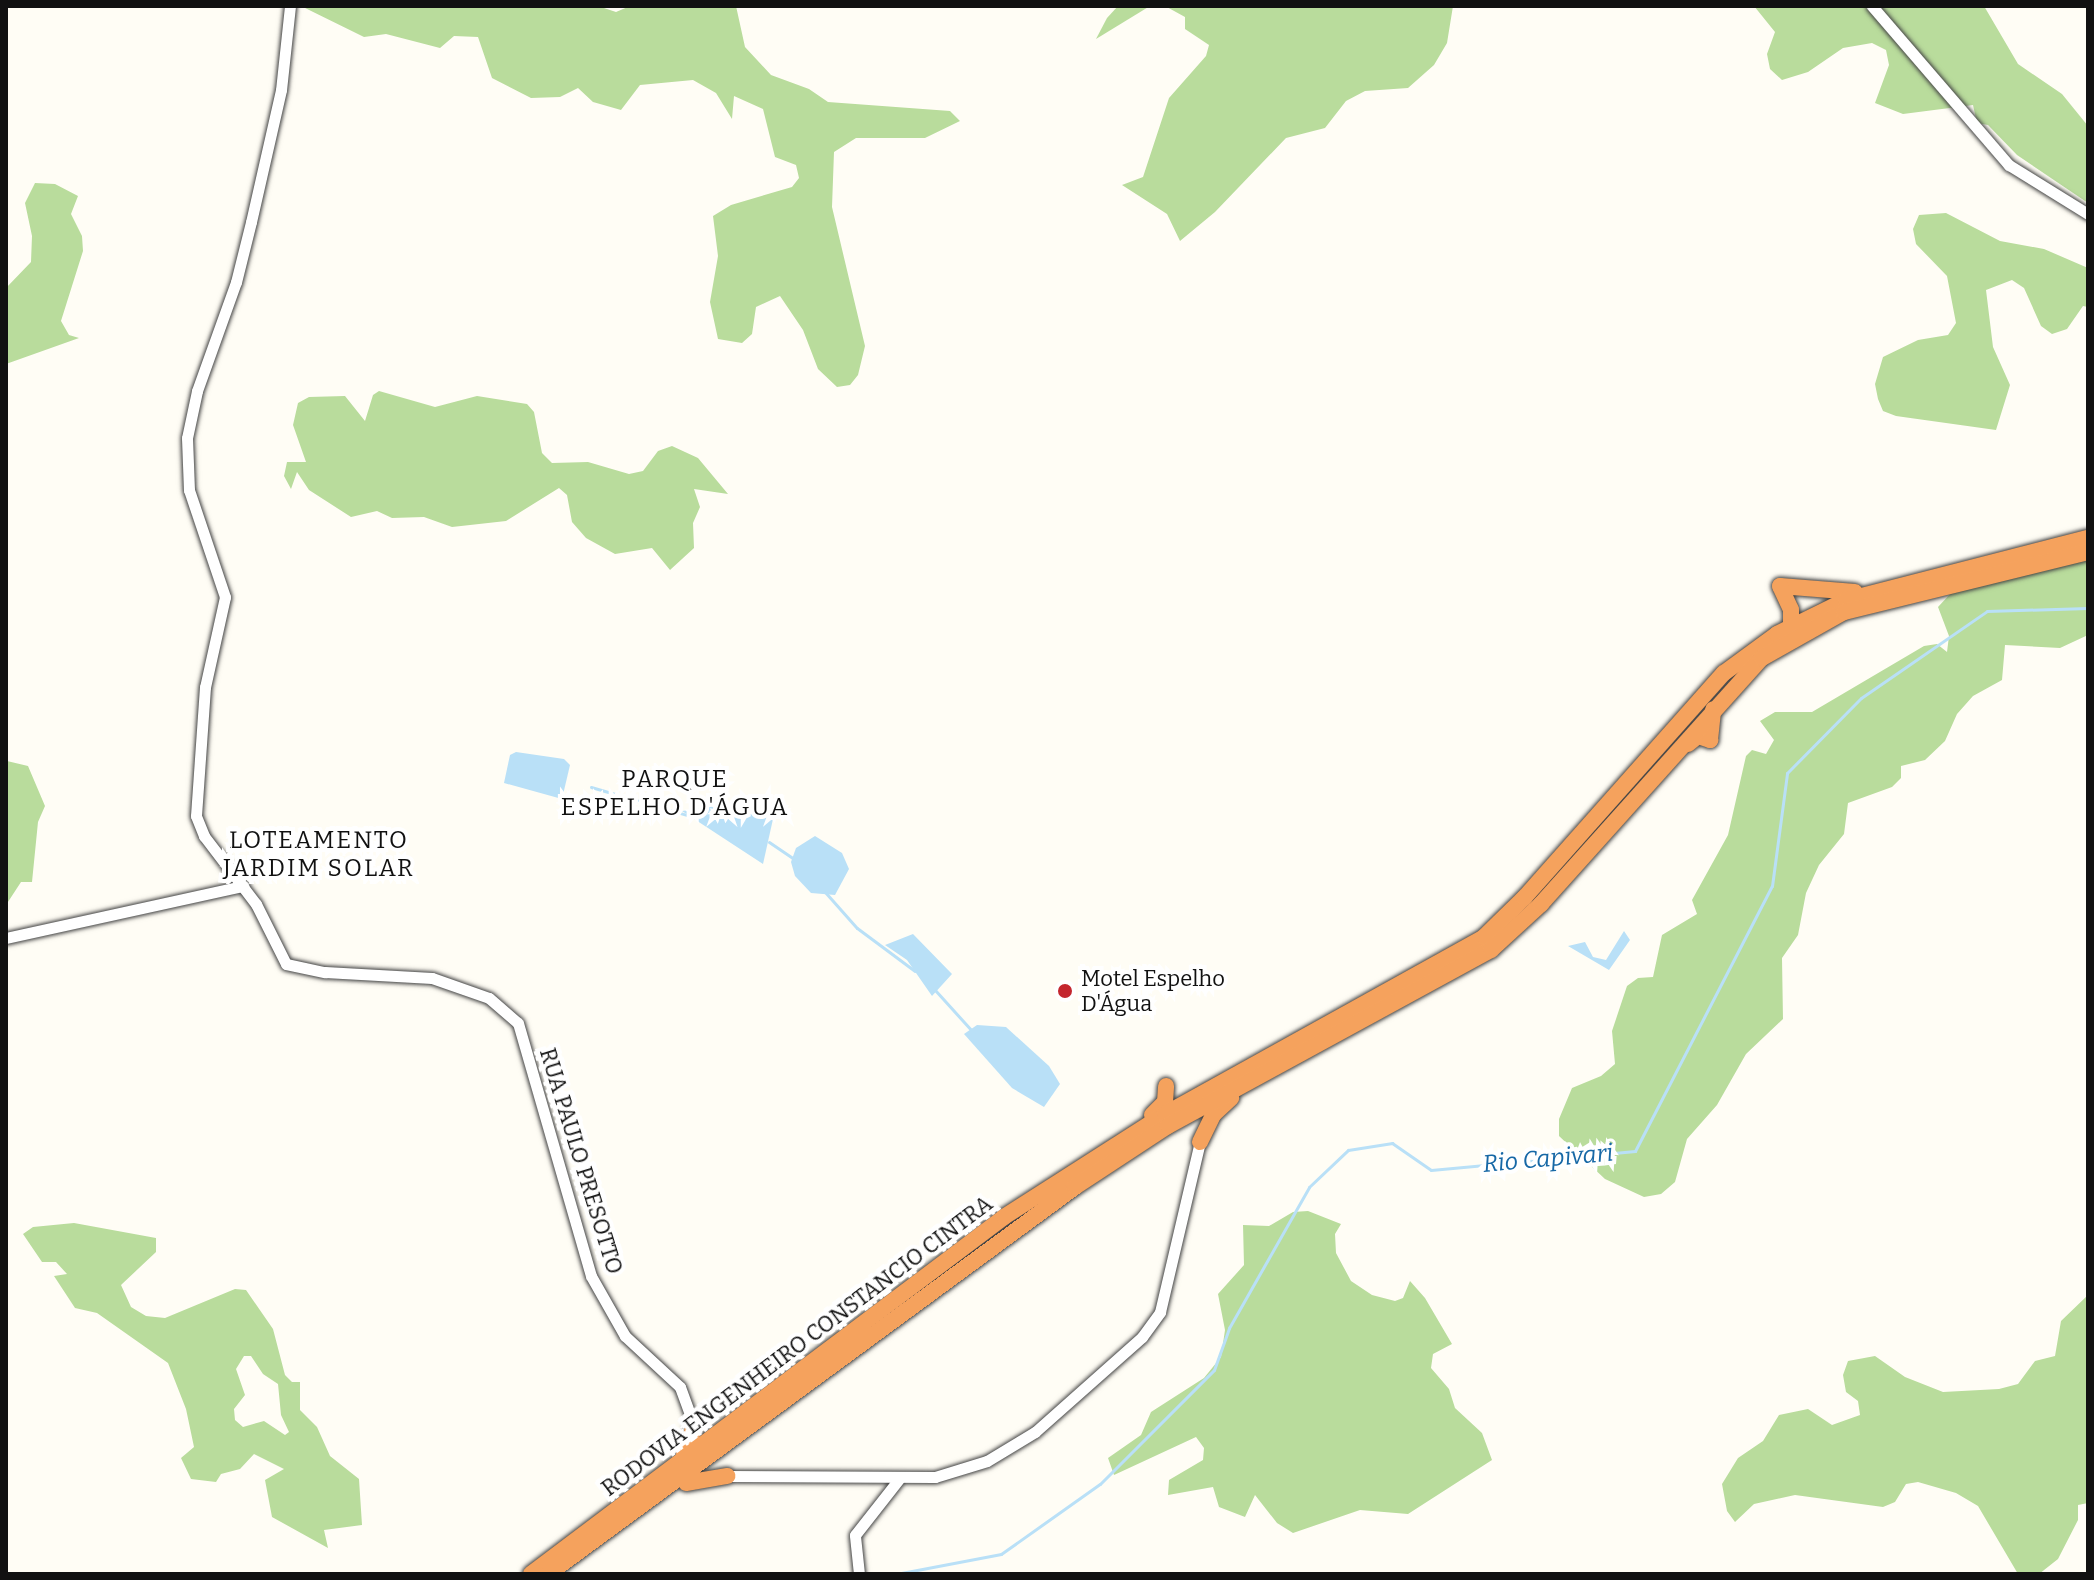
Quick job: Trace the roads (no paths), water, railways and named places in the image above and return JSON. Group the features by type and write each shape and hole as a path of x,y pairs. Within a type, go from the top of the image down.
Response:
{"highway":[{"name":"RODOVIA ENGENHEIRO CONSTANCIO CINTRA","path":"548,1574 643,1508 910,1284 1057,1184 1225,1080 1435,968 1484,937 1524,898 1724,673 1791,626 1896,585 2088,538"},
{"name":"RODOVIA ENGENHEIRO CONSTANCIO CINTRA","path":"531,1574 645,1489 740,1427 1075,1187 1168,1126 1491,950 1531,914 1624,807 1692,739 1710,740 1713,707 1762,658 1844,612 2088,552"},
{"path":"1791,626 1791,610 1780,586 1838,594 1896,585"},
{"path":"1057,1184 1157,1112 1165,1102 1166,1086 1184,1095 1225,1080"},
{"path":"1200,1142 1213,1115 1244,1084"},
{"path":"1168,1126 1191,1122 1200,1142"},
{"path":"693,1423 703,1441 740,1427"},
{"path":"645,1489 690,1449 693,1423"},
{"path":"727,1476 711,1468 740,1427"},
{"path":"643,1508 695,1478 727,1476"}],"street":[{"path":"6,938 243,886 204,836 194,808 205,687 225,597 189,490 185,454 197,391 236,282 251,222 281,90 290,6"},
{"path":"1872,6 2009,165 2088,214"},
{"name":"RUA PAULO PRESOTTO","path":"243,886 286,964 325,972 432,978 489,998 518,1023 591,1276 625,1336 680,1387 693,1423"},
{"path":"727,1476 935,1477 987,1461 1035,1432 1142,1337 1160,1312 1200,1142"},
{"path":"859,1574 855,1535 899,1479"}],"water":[{"path":"516,752 564,759 570,765 562,799 504,783 510,755"},
{"path":"715,806 773,819 763,864 682,811"},
{"path":"815,836 842,853 849,869 835,895 811,893 795,876 791,862 796,848"},
{"path":"1624,931 1630,940 1609,970 1568,946 1585,942 1593,957 1606,960"},
{"path":"913,934 952,974 932,996 907,960 885,945"},
{"path":"977,1025 1006,1027 1049,1066 1060,1084 1044,1107 1012,1088 964,1034"}],"waterway":[{"name":"Rio Capivari","path":"896,1574 1001,1554 1100,1484 1214,1370 1229,1328 1309,1187 1348,1150 1392,1143 1431,1170 1635,1151 1772,886 1787,773 1861,698 1987,611 2088,608"},
{"path":"591,787 690,816"},
{"path":"769,842 796,860"},
{"path":"825,892 857,928 915,971"},
{"path":"935,990 973,1032"}],"place":[{"name":"Motel Espelho D'Água","path":"1065,991"}],"district":[{"name":"PARQUE ESPELHO D'ÁGUA","path":"675,794"},
{"name":"LOTEAMENTO JARDIM SOLAR","path":"319,855"}]}
